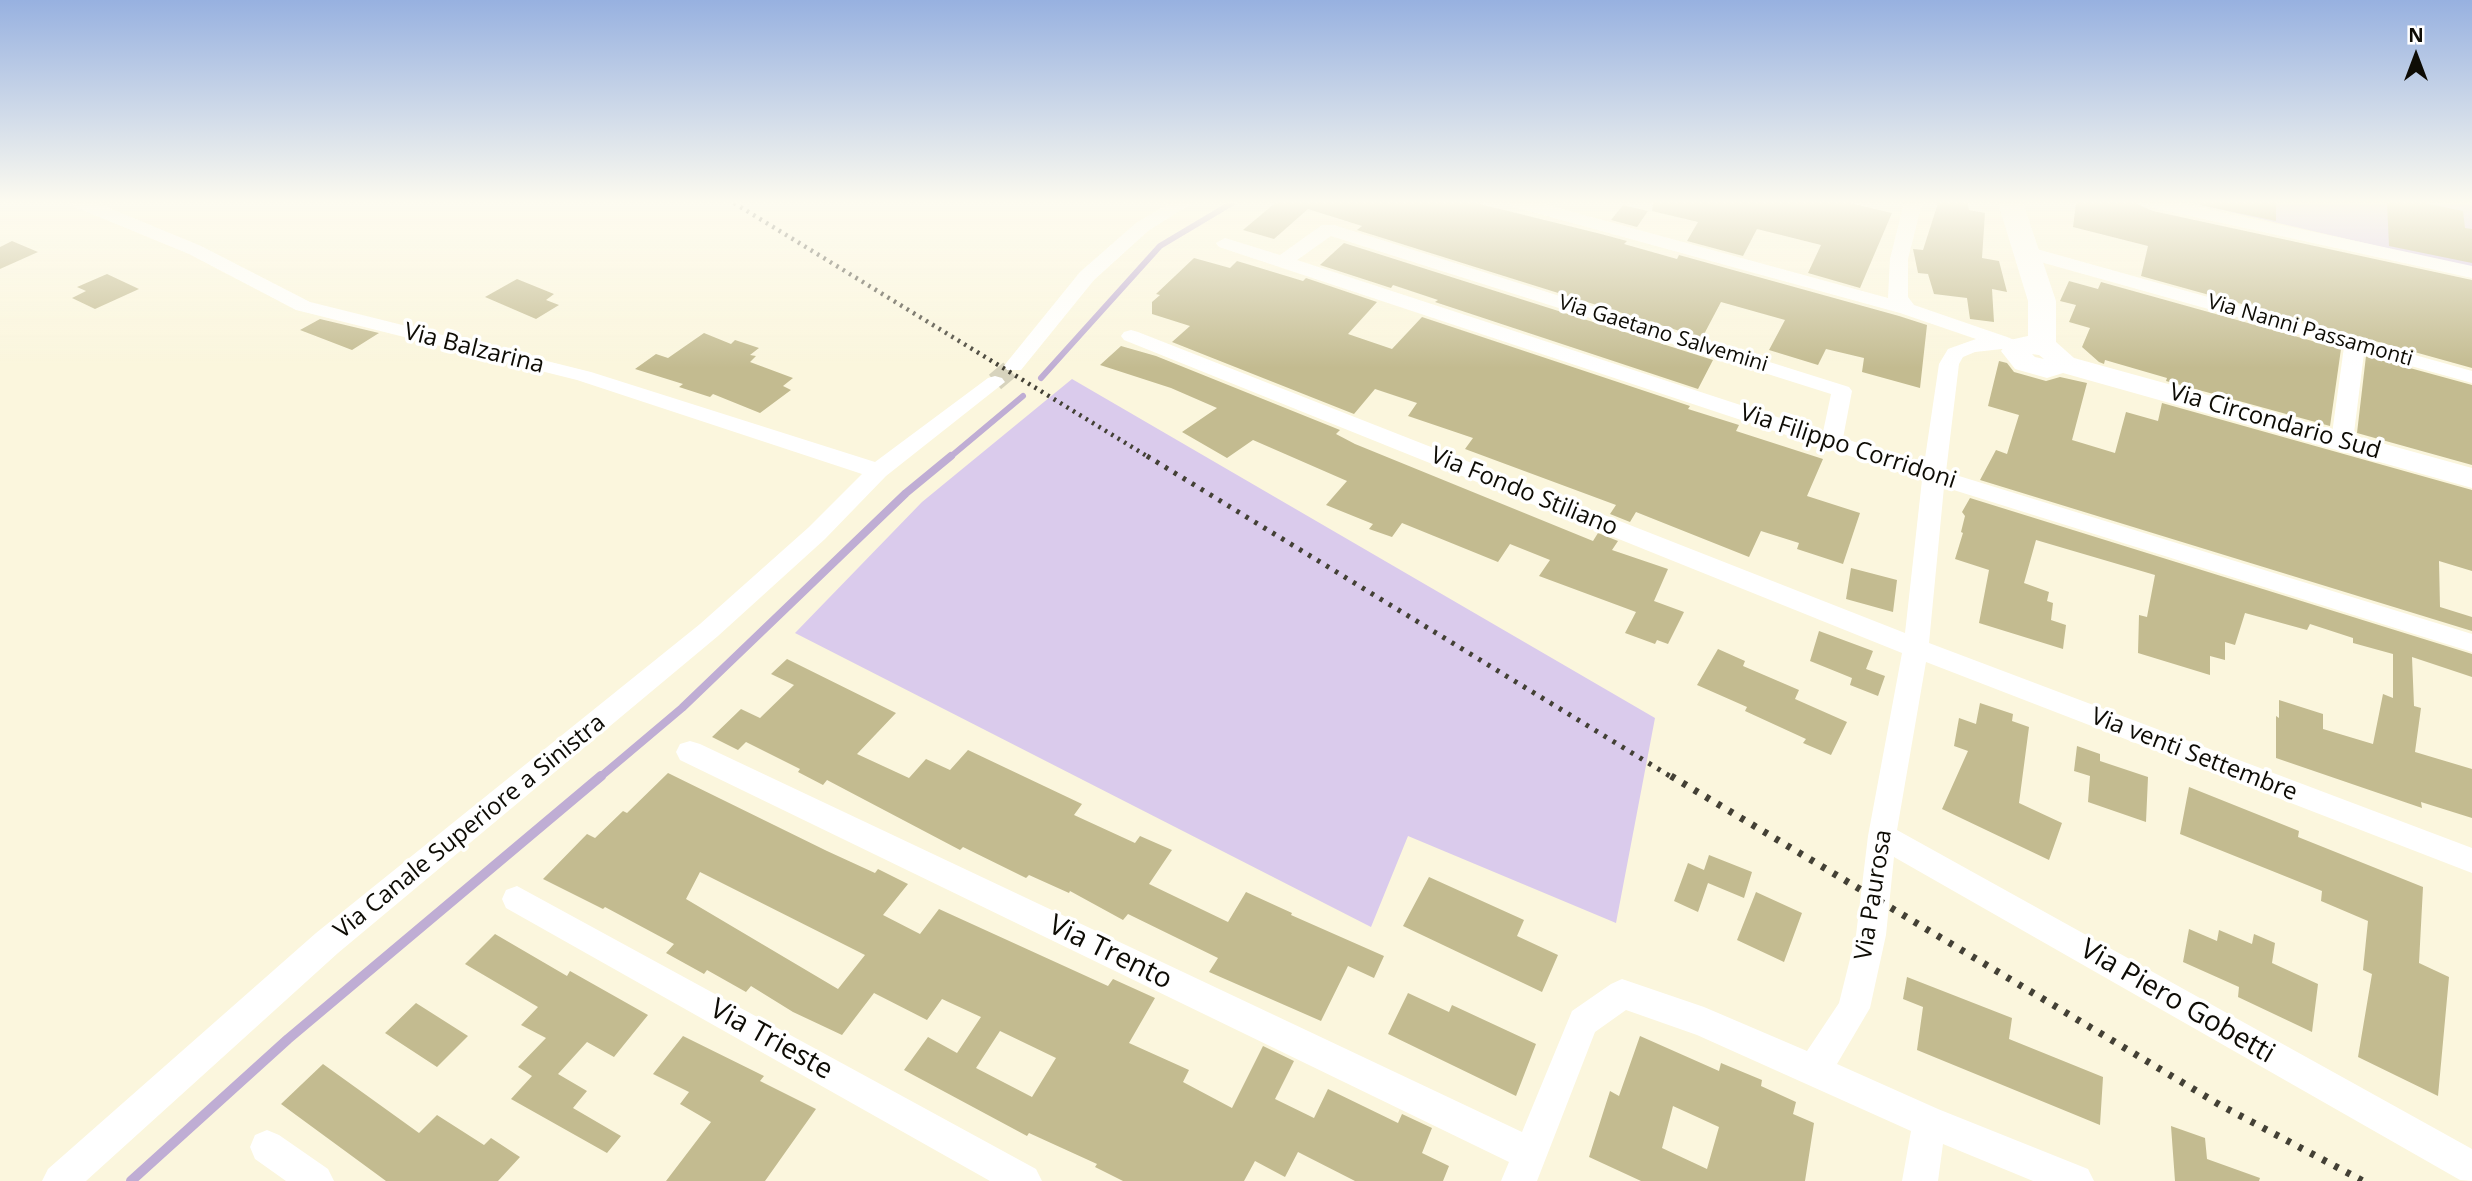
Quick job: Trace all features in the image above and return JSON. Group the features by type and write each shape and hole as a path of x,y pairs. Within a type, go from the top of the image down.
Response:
{"street":[{"name":"Via Balzarina","path":"211,258 303,306 584,376 878,471"},
{"path":"1014,366 1087,276 1107,258"},
{"name":"Via Filippo Corridoni","path":"1271,258 1934,475 2472,643"},
{"name":"Via Gaetano Salvemini","path":"1283,262 1288,258"},
{"name":"Via Gaetano Salvemini","path":"1420,258 1842,391 1832,441"},
{"path":"1722,258 1908,309 2040,353 2042,301 2028,258"},
{"path":"1899,258 1898,299 1908,309"},
{"name":"Via Nanni Passamonti","path":"2051,258 2472,377"},
{"path":"2408,258 2472,272"},
{"name":"Via Fondo Stiliano","path":"1131,336 1916,648"},
{"path":"2342,441 2355,344"},
{"name":"Via Paurosa","path":"1814,1070 1854,1008 1871,935 1882,836 1916,648 1949,364 1955,353 1971,346 2040,353"},
{"name":"Via Circondario Sud","path":"2040,353 2472,478"},
{"name":"Via Canale Superiore a Sinistra","path":"60,1181 327,943 709,630 817,533 878,471 996,382"},
{"name":"Via venti Settembre","path":"1916,648 2472,861"},
{"name":"Via Trento","path":"690,752 1524,1168"},
{"name":"Via Piero Gobetti","path":"1882,836 2472,1168"},
{"name":"Via Trieste","path":"517,899 1024,1181"},
{"path":"1524,1168 1583,1022 1622,994 1704,1022 1929,1122 2076,1181"},
{"path":"1920,1181 1929,1122"},
{"path":"267,1147 316,1181"}],"shaded area":[{"path":"2429,258 2472,258 2472,268"},
{"path":"1072,379 1655,718 1616,923 1408,836 1371,927 795,633 922,502"}],"building":[{"path":"0,258 24,258 0,269"},
{"path":"1194,258 1230,268 1237,261 1303,281 1306,278 1377,302 1348,334 1392,349 1422,317 1690,406 1688,409 1739,425 1736,431 1823,459 1807,496 1860,513 1843,564 1797,549 1799,543 1761,531 1749,557 1636,512 1630,522 1610,514 1616,505 1465,449 1473,438 1408,416 1417,403 1375,389 1354,414 1172,342 1190,326 1152,314 1152,302 1160,295 1156,294"},
{"path":"1328,258 1392,258 1713,360 1698,389 1435,302 1438,300 1393,285 1391,288 1320,265"},
{"path":"1447,258 1690,258 1927,325 1920,388 1862,372 1864,358 1826,349 1818,365 1769,350 1785,320 1721,302 1702,338"},
{"path":"1815,258 1873,258 1860,288 1808,273"},
{"path":"1915,258 1983,258 1999,261 2007,292 1992,289 1994,322 1970,319 1967,298 1934,294 1928,274 1918,273"},
{"path":"2145,258 2371,258 2472,280 2472,368 2141,276"},
{"path":"2448,258 2472,258 2472,263"},
{"path":"107,274 139,289 95,309 72,298 86,291 77,287"},
{"path":"517,279 554,294 546,300 559,305 536,319 485,297"},
{"path":"2069,281 2098,289 2101,282 2341,349 2330,426 2166,381 2167,378 2105,360 2104,364 2099,362 2082,347 2090,328 2069,322 2076,305 2060,301"},
{"path":"320,319 379,333 352,350 300,330"},
{"path":"704,333 731,344 735,340 759,348 750,355 756,356 750,362 793,378 783,386 791,390 760,413 713,394 710,397 679,387 683,384 635,369 656,354 668,358"},
{"path":"1121,346 1156,356 1340,430 1336,434 1355,444 1593,541 1598,533 1618,541 1612,550 1668,569 1654,601 1684,612 1668,644 1657,640 1655,644 1625,633 1636,612 1539,576 1550,560 1510,544 1498,562 1402,523 1392,537 1369,529 1373,524 1326,505 1347,481 1253,440 1227,458 1182,432 1217,408 1171,388 1100,365"},
{"path":"2366,356 2472,385 2472,465 2357,433"},
{"path":"1999,361 2007,363 2014,372 2046,381 2060,377 2087,383 2072,440 2115,453 2126,412 2158,421 2162,403 2472,490 2472,571 2439,561 2440,607 2472,617 2472,631 1980,480 1996,450 2007,454 2019,415 1988,406"},
{"path":"1970,498 2472,654 2472,677 2412,657 2414,706 2421,708 2415,752 2472,769 2472,818 2421,802 2422,808 2276,758 2276,716 2279,718 2279,700 2323,714 2323,729 2373,744 2383,694 2393,698 2393,654 2353,643 2353,638 2310,624 2307,630 2245,613 2235,645 2225,642 2225,660 2210,656 2210,675 2138,653 2139,615 2147,617 2155,575 2036,540 2024,583 2049,592 2047,601 2053,603 2051,620 2066,625 2063,649 1979,623 1989,570 1955,559 1963,533 1961,532 1965,516 1962,512"},
{"path":"1851,568 1897,580 1893,612 1846,599"},
{"path":"1819,631 1873,651 1866,669 1885,676 1878,696 1850,685 1852,678 1810,661"},
{"path":"1718,649 1745,661 1743,666 1799,690 1795,699 1847,722 1831,755 1803,743 1806,739 1745,711 1747,707 1697,685"},
{"path":"787,659 896,713 857,754 909,778 926,759 950,770 968,750 1082,804 1074,815 1135,843 1140,836 1172,850 1149,884 1228,922 1246,892 1384,956 1374,978 1348,966 1321,1021 1209,972 1218,958 1128,914 1123,920 1070,891 1069,893 1029,875 1026,878 963,847 960,850 827,780 823,785 798,772 800,769 746,742 738,750 712,737 741,709 760,718 794,685 771,674"},
{"path":"1980,703 2013,714 2012,721 2029,727 2019,803 2062,823 2049,860 1942,809 1968,751 1954,746 1959,718 1976,724"},
{"path":"2077,746 2100,754 2100,761 2148,777 2146,822 2088,802 2090,776 2074,771"},
{"path":"668,773 827,851 875,873 878,869 908,884 883,915 920,934 939,909 1108,986 1113,979 1155,998 1129,1043 1189,1070 1183,1082 1232,1108 1263,1046 1294,1061 1275,1099 1314,1118 1328,1089 1398,1123 1402,1114 1432,1128 1422,1153 1449,1166 1443,1181 1355,1181 1298,1152 1285,1177 1255,1161 1244,1181 1123,1181 1095,1167 1097,1164 1029,1133 1027,1136 904,1070 928,1037 957,1053 981,1017 942,999 927,1020 874,993 842,1035 793,1012 751,986 746,992 707,970 704,974 666,953 674,944 605,907 603,909 543,879 587,834 595,838 623,811 627,813","holes":["700,872 865,955 838,989 686,899","1000,1031 1056,1058 1032,1097 976,1068"]},
{"path":"2189,787 2299,831 2298,837 2423,887 2419,963 2449,977 2438,1096 2358,1057 2372,974 2363,970 2368,921 2321,901 2322,891 2180,834"},
{"path":"1709,855 1752,872 1744,898 1708,883 1698,912 1674,901 1688,863 1704,870"},
{"path":"1429,877 1524,920 1517,936 1558,955 1542,992 1403,926"},
{"path":"1756,892 1802,913 1784,962 1737,940"},
{"path":"2189,929 2217,941 2219,930 2252,944 2254,934 2275,943 2272,963 2318,984 2312,1032 2238,997 2239,987 2183,962"},
{"path":"495,934 567,976 570,971 648,1015 614,1057 587,1042 558,1074 587,1091 573,1108 621,1136 607,1153 511,1099 532,1076 518,1067 546,1038 521,1025 538,1007 465,964"},
{"path":"1907,977 2012,1018 2009,1039 2103,1077 2100,1125 1917,1050 1923,1007 1903,999"},
{"path":"1408,993 1449,1012 1452,1005 1536,1044 1516,1096 1388,1034"},
{"path":"416,1003 468,1036 437,1067 385,1033"},
{"path":"683,1036 764,1076 760,1081 816,1109 765,1181 666,1181 711,1122 680,1104 689,1092 653,1074"},
{"path":"1640,1036 1719,1071 1721,1063 1762,1080 1761,1086 1796,1102 1793,1114 1814,1123 1805,1181 1641,1181 1589,1157 1610,1091 1619,1096","holes":["1673,1106 1719,1127 1707,1169 1662,1148"]},
{"path":"323,1064 419,1133 437,1115 484,1145 491,1138 520,1157 498,1181 386,1181 281,1104"},
{"path":"2171,1126 2205,1138 2207,1159 2260,1178 2259,1181 2175,1181"}],"waterway":[{"path":"1041,378 1149,258"},
{"path":"949,458 1023,396"},
{"path":"599,778 682,708 906,493 951,456"},
{"path":"131,1181 288,1039 601,776"}],"tunnel":[{"path":"995,382 1014,366"}],"railway":[{"path":"824,258 1150,458"},
{"path":"1147,456 1673,778"},
{"path":"1671,776 2220,1105 2363,1181"}]}
